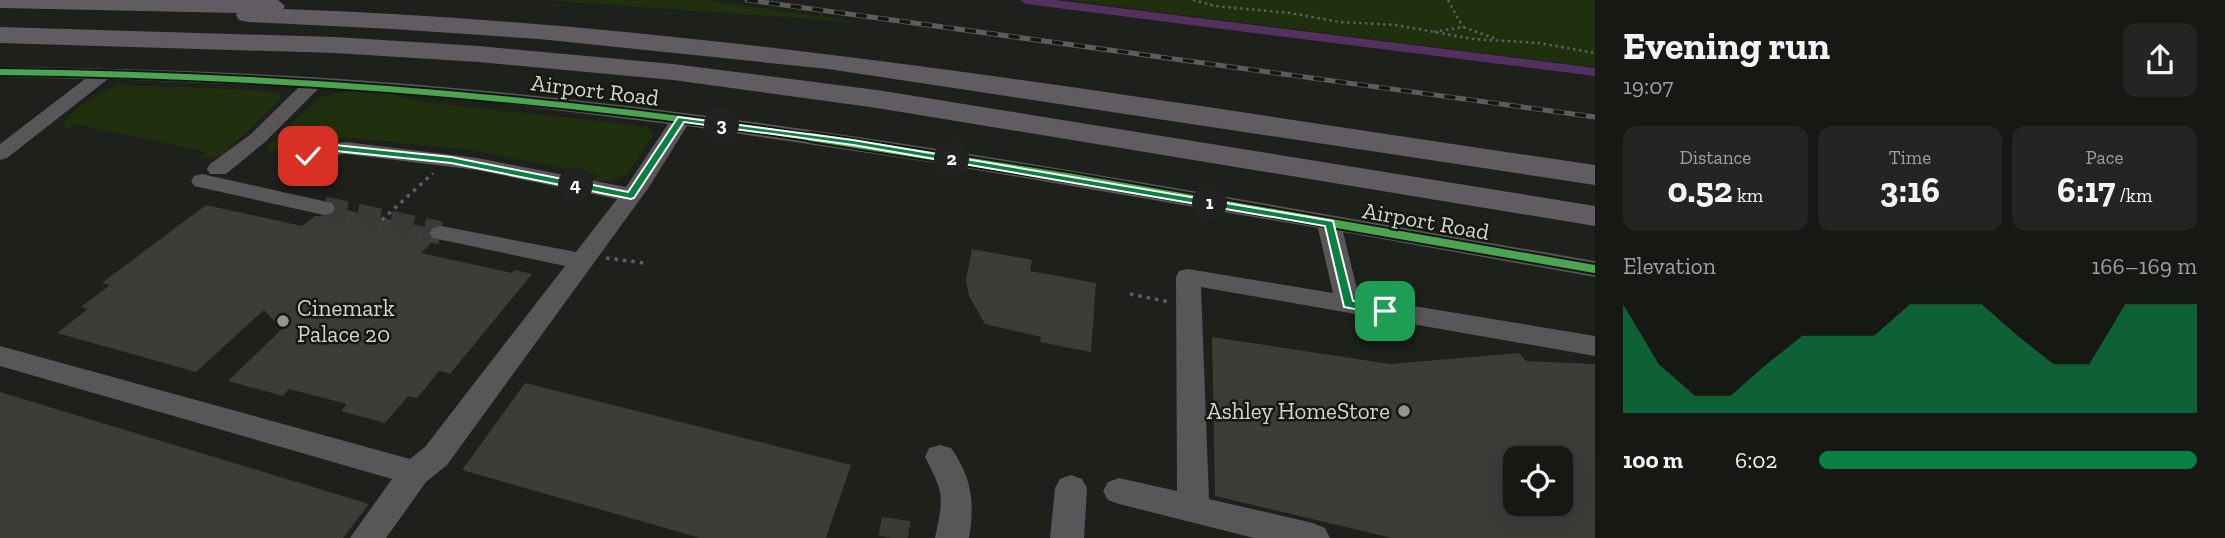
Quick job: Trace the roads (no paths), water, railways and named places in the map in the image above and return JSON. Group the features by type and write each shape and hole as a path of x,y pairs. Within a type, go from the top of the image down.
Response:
{"highway":[{"path":"0,0 201,3 409,12 762,41 1066,78 1595,157"},
{"path":"0,11 308,18 525,31 704,47 981,82 1595,175"},
{"path":"0,24 169,26 330,33 647,57 939,93 1595,194"},
{"path":"0,35 335,45 479,54 686,74 877,99 1595,216"}],"street":[{"name":"Airport Road","path":"0,72 314,83 545,102 866,145 1594,270"},
{"path":"0,154 103,74"},
{"path":"314,83 258,138 210,175 324,208"},
{"path":"367,538 415,473 436,457 631,195 681,119"},
{"path":"299,162 314,152 335,148 448,160 631,195"},
{"path":"1329,224 1348,304"},
{"path":"441,233 584,257"},
{"path":"1193,509 1188,277 1595,345"},
{"path":"0,356 415,473"},
{"path":"940,457 952,472 958,489 959,504 952,538"},
{"path":"1067,538 1071,488"},
{"path":"1119,491 1313,538"}],"waterway":[{"path":"1026,0 1595,72"}],"tunnel":[{"path":"324,208 441,233"},
{"path":"893,538 896,519"}],"railway":[{"path":"747,0 1595,117"}],"place":[{"name":"Cinemark Palace 20","path":"283,321"},
{"name":"Ashley HomeStore","path":"1404,411"}]}
